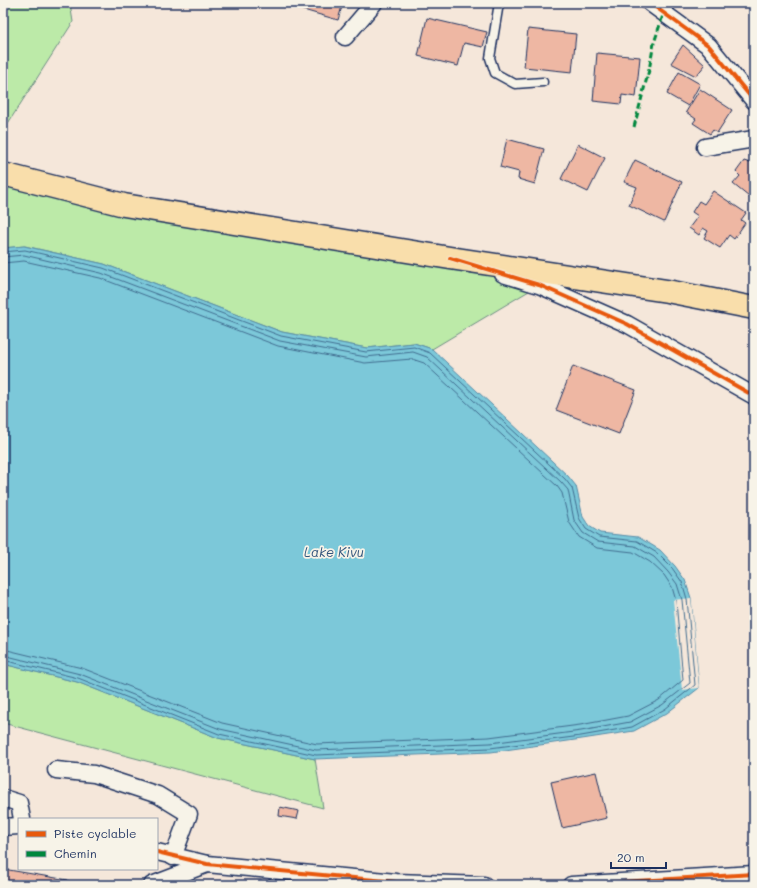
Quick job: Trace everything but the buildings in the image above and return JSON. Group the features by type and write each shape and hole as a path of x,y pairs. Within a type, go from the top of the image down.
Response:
{"highway":[{"path":"3,174 124,205 450,258 667,291 754,308"}],"street":[{"path":"345,37 374,3"},
{"path":"650,3 709,46 754,101"},
{"path":"705,147 754,139"},
{"path":"450,258 539,285 627,324 754,396"},
{"path":"56,770 94,774 158,795 189,814 173,857"},
{"path":"3,798 19,803 22,818"},
{"path":"3,827 18,826"},
{"path":"158,852 207,864 396,882 484,885"},
{"path":"152,885 207,864"},
{"path":"571,885 754,874"}],"lane":[{"path":"499,3 490,58 495,73 515,84 543,82"}],"green space":[{"path":"3,3 70,3 73,22 3,131"},
{"path":"3,174 450,258 539,285 432,349 414,343 367,348 282,332 104,264 25,246 3,248"},
{"path":"3,664 77,682 218,738 315,759 323,808 3,723"}],"water":[{"name":"Lake Kivu","path":"24,246 104,264 282,332 367,348 414,343 432,349 568,476 576,486 583,517 589,526 600,533 638,537 660,550 675,566 685,580 691,598 699,688 667,713 634,731 491,752 315,759 218,738 77,682 3,664 3,248"}],"pier":[{"path":"691,598 699,688 682,690 673,600"}],"marked path":[{"path":"634,127 649,70 654,43 664,12"}],"cycle path":[{"path":"650,3 709,46 754,101"},
{"path":"450,258 539,285 627,324 754,396"},
{"path":"158,852 207,864 396,882 484,885"},
{"path":"571,885 754,874"}]}
